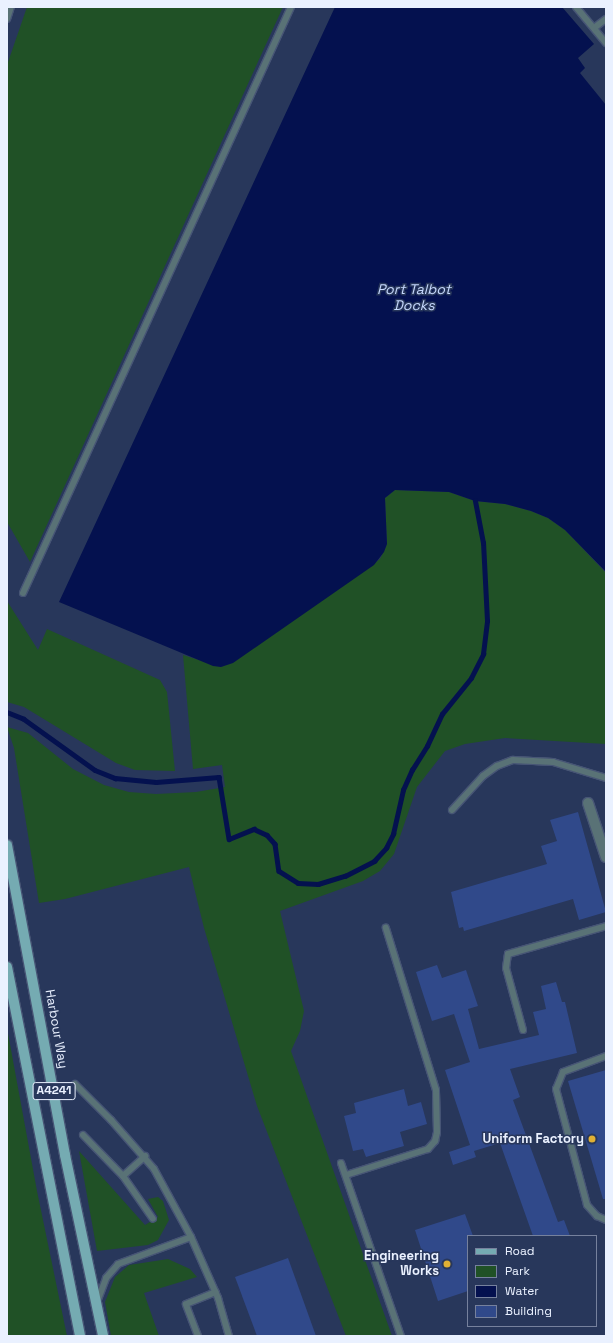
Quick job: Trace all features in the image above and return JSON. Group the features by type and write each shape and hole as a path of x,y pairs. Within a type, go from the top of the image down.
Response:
{"main road":[{"name":"Harbour Way","path":"7,845 65,1155 103,1336"},
{"name":"A4241","path":"7,967 80,1336"}],"street":[{"path":"588,803 604,842 606,857"}],"lane":[{"path":"7,19 11,7"},
{"path":"24,593 291,7"},
{"path":"576,7 606,43"},
{"path":"594,28 606,19"},
{"path":"452,810 483,776 498,766 513,760 552,762 606,778"},
{"path":"523,1030 506,968 508,954 606,926"},
{"path":"346,1175 428,1149 435,1141 437,1132 436,1090 386,928"},
{"path":"606,1056 562,1072 556,1089 587,1205 597,1216 606,1220"},
{"path":"75,1084 144,1156 164,1184 191,1237 216,1292 229,1336"},
{"path":"83,1135 123,1176 153,1219"},
{"path":"123,1176 144,1156"},
{"path":"341,1162 401,1336"},
{"path":"96,1302 106,1278 118,1264 191,1237"},
{"path":"198,1336 186,1304 216,1292"}],"green space":[{"path":"27,7 283,7 30,562 7,522 7,65"},
{"path":"395,490 449,492 475,501 505,504 531,511 548,518 565,530 606,573 606,744 505,738 465,744 445,751 417,787 394,854 380,871 363,881 280,911 304,1011 300,1031 291,1051 392,1336 346,1336 257,1106 204,928 189,867 65,899 39,903 14,748 7,727 28,733 73,769 104,785 129,792 156,794 196,792 225,787 222,765 193,769 183,655 221,667 380,559 387,544 385,498"},
{"path":"7,601 38,650 47,629 160,680 167,692 175,771 135,770 116,763 24,707 7,702"},
{"path":"7,1028 37,1191 67,1336 7,1336"},
{"path":"79,1151 145,1225 158,1217 148,1199 158,1197 163,1201 169,1220 158,1240 148,1245 97,1251"},
{"path":"168,1259 190,1269 197,1277 144,1293 159,1336 111,1336 105,1302 115,1277 129,1265"}],"water":[{"name":"Port Talbot Docks","path":"335,7 562,7 594,44 578,58 585,68 580,73 606,105 606,572 565,530 548,518 531,511 505,504 475,501 449,492 395,490 385,498 387,544 384,552 374,565 233,663 221,667 213,666 59,602"}],"building":[{"path":"578,812 606,912 579,920 573,899 464,931 463,927 459,928 451,892 547,864 541,846 557,841 550,820"},
{"path":"437,965 442,978 466,970 478,1006 468,1009 479,1049 539,1035 533,1012 546,1009 541,986 556,982 562,1002 565,1002 577,1053 510,1069 520,1097 513,1100 558,1222 564,1220 570,1235 533,1235 500,1143 474,1151 476,1157 453,1165 449,1152 470,1145 445,1070 470,1062 454,1014 432,1021 416,972"},
{"name":"Uniform Factory","path":"606,1070 606,1199 603,1199 568,1081"},
{"path":"404,1089 408,1106 421,1102 427,1124 400,1132 404,1146 366,1157 363,1149 353,1151 344,1116 356,1113 354,1103"},
{"name":"Engineering Works","path":"465,1214 473,1235 467,1235 467,1291 438,1301 415,1230"},
{"path":"288,1258 316,1336 257,1336 235,1277"}],"waterway":[{"path":"7,712 24,719 95,770 115,778 156,782 219,777 229,839 254,829 267,835 275,844 279,871 298,883 318,884 345,876 374,861 386,848 393,834 403,790 412,770 427,746 442,714 471,678 483,654 487,621 483,543 475,501"}],"place":[{"name":"Uniform Factory","path":"592,1139"},
{"name":"Engineering Works","path":"447,1264"}]}
